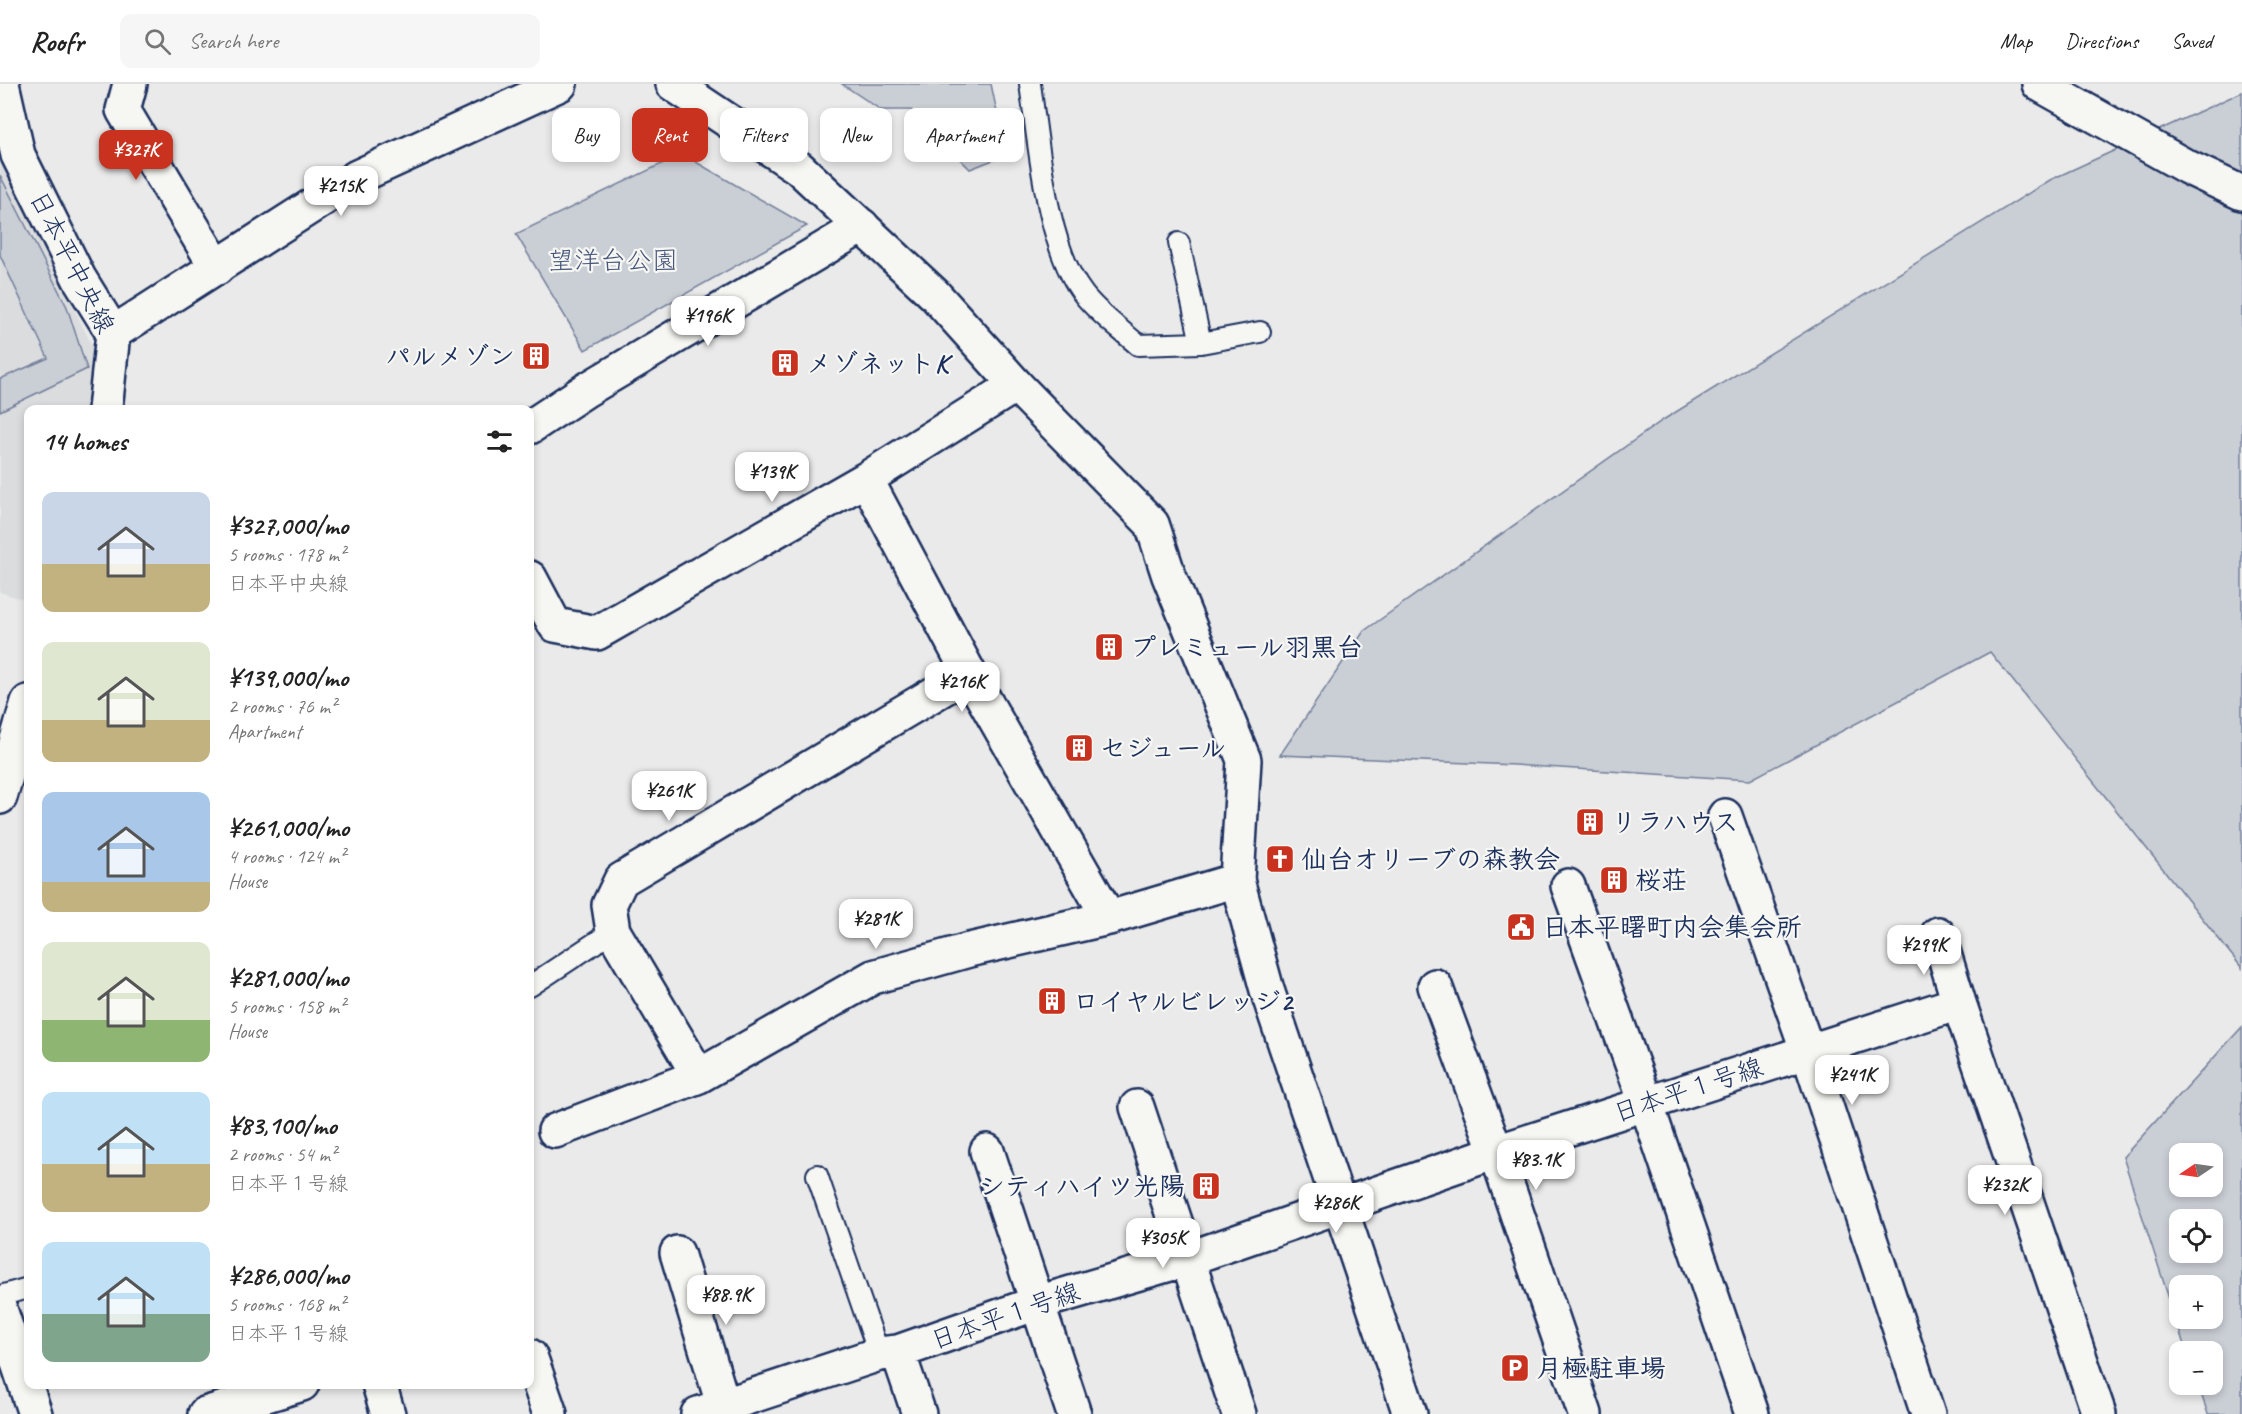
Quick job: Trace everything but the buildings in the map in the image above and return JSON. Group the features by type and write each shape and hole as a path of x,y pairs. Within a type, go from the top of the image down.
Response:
{"street":[{"name":"日本平中央線","path":"2,84 18,155 79,278 113,333 106,405"},
{"path":"130,84 123,110 217,268"},
{"path":"113,333 357,177 560,84"},
{"path":"673,84 800,168 934,294 1016,385 1152,525 1169,576 1244,760 1237,880 1267,990 1410,1414"},
{"path":"2039,84 2187,167 2242,193"},
{"path":"534,424 586,390 862,226"},
{"path":"534,586 555,625 597,633 866,479 1016,385"},
{"path":"866,479 969,673 1110,918"},
{"path":"699,1076 613,931 609,905 621,880 969,673"},
{"path":"0,797 24,716"},
{"path":"1725,816 1808,1052 1928,1414"},
{"path":"555,1131 699,1076 873,977 969,950 1110,918 1237,880"},
{"path":"1568,886 1646,1103 1752,1414"},
{"path":"1938,934 2099,1414"},
{"path":"1435,987 1496,1152 1585,1414"},
{"name":"日本平１号線","path":"716,1411 1037,1303 1187,1259 1496,1152 1959,1002"},
{"path":"1137,1107 1239,1414"},
{"path":"987,1151 1074,1414"},
{"path":"677,1253 716,1411"},
{"path":"0,1309 24,1381"},
{"path":"889,1353 919,1414"},
{"path":"534,1368 550,1414"},
{"path":"27,1389 35,1414"},
{"path":"205,1414 286,1389"},
{"path":"380,1389 388,1414"}],"lane":[{"path":"1030,84 1052,223 1067,268 1084,296 1138,345 1201,343 1260,332"},
{"path":"1179,243 1201,343"},
{"path":"534,983 613,931"},
{"path":"817,1175 889,1353"},
{"path":"0,1296 24,1289"}],"shaded area":[{"path":"0,156 98,358 92,405 24,405 24,600 0,592"}],"green space":[{"path":"842,84 991,84 996,108 892,110 892,108 878,108"},
{"path":"2242,92 2242,968 1990,652 1750,780 1515,765 1280,755 1364,631 1663,420 2050,180"},
{"name":"望洋台公園","path":"665,162 696,162 807,226 585,350 516,234"},
{"path":"963,162 988,162 970,169"},
{"path":"0,175 67,307 87,369 0,411 0,379 48,358 0,255"},
{"path":"2242,1027 2242,1414 2208,1414 2201,1395 2223,1395 2223,1341 2183,1341 2179,1329 2223,1329 2223,1275 2169,1275 2169,1299 2123,1157"}],"place":[{"name":"パルメゾン","path":"536,356"},
{"name":"メゾネットK","path":"785,363"},
{"name":"プレミュール羽黒台","path":"1109,647"},
{"name":"セジュール","path":"1079,748"},
{"name":"リラハウス","path":"1590,822"},
{"name":"仙台オリーブの森教会","path":"1280,859"},
{"name":"桜荘","path":"1614,880"},
{"name":"日本平曙町内会集会所","path":"1521,927"},
{"name":"ロイヤルビレッジ2","path":"1052,1001"},
{"name":"シティハイツ光陽","path":"1206,1186"},
{"name":"月極駐車場","path":"1515,1368"}]}
